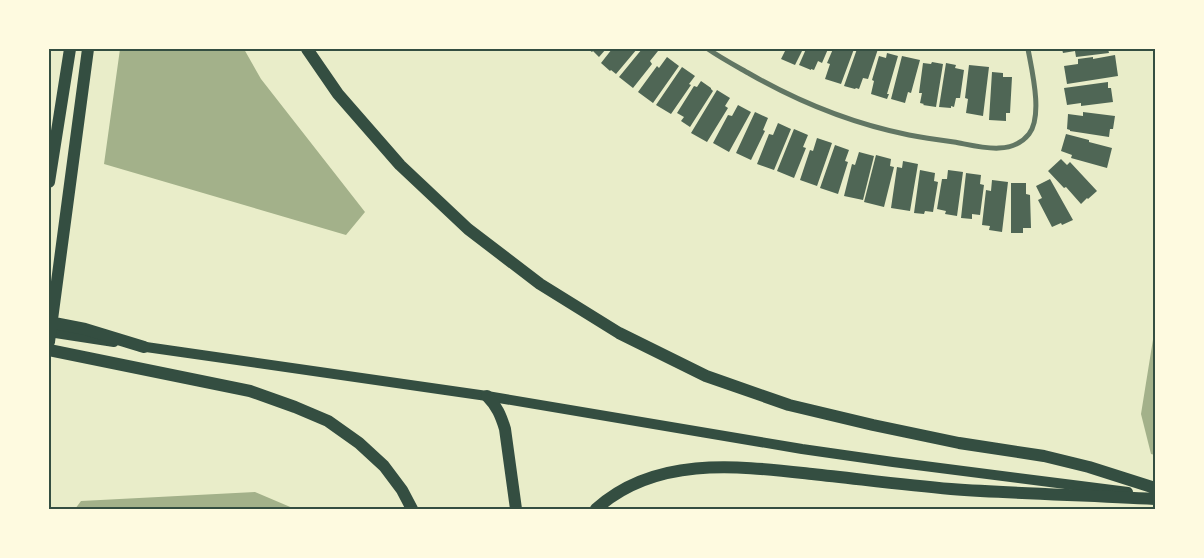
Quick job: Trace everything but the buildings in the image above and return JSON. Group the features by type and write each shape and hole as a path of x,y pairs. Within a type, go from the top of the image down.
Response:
{"highway":[{"path":"49,182 70,49"},
{"path":"49,342 88,49"},
{"path":"307,49 338,94 400,165 468,229 540,284 619,333 706,376 789,405 959,443 1044,456 1089,467 1155,488"},
{"path":"49,322 84,333 144,347"},
{"path":"49,350 250,392 295,407 328,421 358,443 384,466 402,490 412,509"},
{"path":"487,396 495,404 505,429 516,509"},
{"path":"596,509 616,493 636,483 686,470 718,467 776,470 950,489 1155,497"}],"main road":[{"path":"49,332 84,333"},
{"path":"144,347 487,396 811,450 1155,497"}],"street":[{"path":"708,49 767,84 815,106 866,124 908,135 987,148 1004,148 1017,144 1029,134 1034,123 1036,102 1028,49"}],"shaded area":[{"path":"120,49 244,49 261,79 365,212 346,235 104,164"},
{"path":"1155,327 1155,455 1151,454 1141,414"},
{"path":"255,492 295,509 75,509 81,501"}]}
